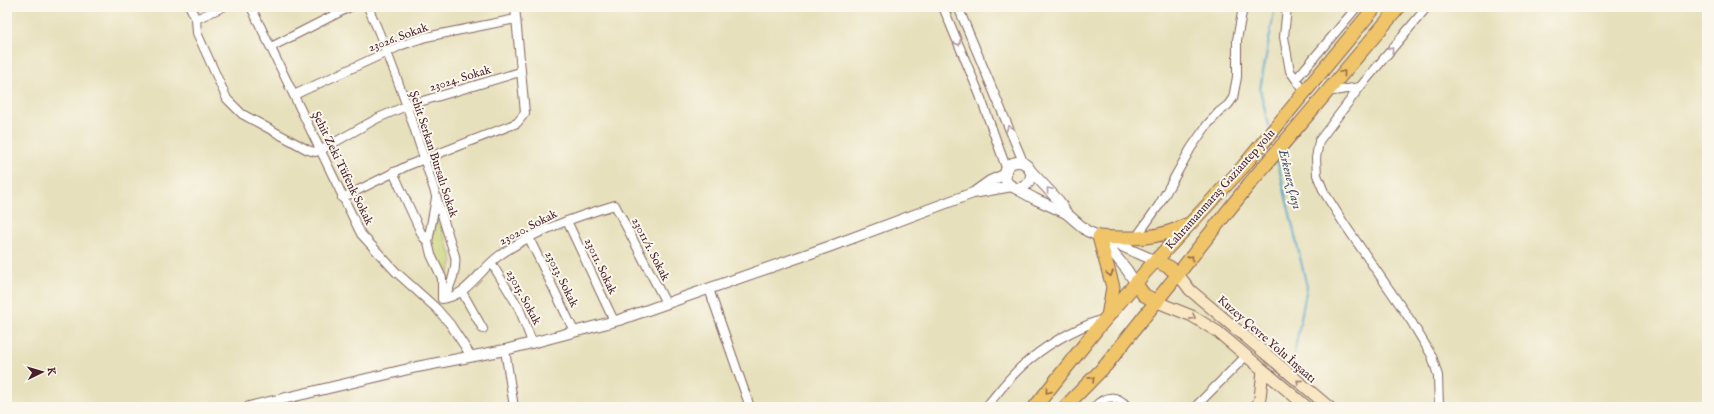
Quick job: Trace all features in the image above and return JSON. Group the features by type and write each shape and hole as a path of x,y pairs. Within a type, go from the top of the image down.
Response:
{"highway":[{"name":"Kahramanmaraş Gaziantep yolu","path":"1034,407 1146,271 1242,168 1375,7"},
{"name":"Kahramanmaraş Gaziantep yolu","path":"1065,407 1106,365 1299,124 1328,92 1399,7"},
{"path":"1107,317 1114,287 1099,237 1135,239 1155,237 1177,229 1192,221"},
{"path":"1156,261 1169,267 1178,274"},
{"path":"1136,284 1144,295 1157,302"}],"main road":[{"name":"Kuzey Çevre Yolu İnşaatı","path":"1178,274 1190,290 1329,407"},
{"path":"1157,302 1192,316 1211,328 1307,407"},
{"path":"1257,407 1260,398 1263,370"}],"street":[{"path":"190,7 196,19 197,33 227,99 242,114 258,124 308,150 315,152 320,150"},
{"path":"196,19 223,7"},
{"name":"Şehit Zeki Tüfenk Sokak","path":"252,7 342,198 361,234 396,272 436,308 450,324 471,356"},
{"path":"271,47 350,7"},
{"name":"Şehit Serkan Bursalı Sokak","path":"368,7 386,52 424,158 456,264 451,281 436,308"},
{"path":"342,198 424,158 518,123 525,113 515,7"},
{"path":"943,7 979,93 1006,172 1007,181 1014,187 1035,199 1066,213 1087,231 1156,261"},
{"path":"249,407 417,367 505,350 614,321 837,244 973,193 1014,187 1019,188 1027,185 1031,177 1027,166 958,7"},
{"path":"1135,239 1159,205 1191,148 1207,125 1228,105 1233,98 1237,77 1237,40 1243,7"},
{"path":"1287,7 1285,43 1290,71 1305,92"},
{"path":"1296,79 1357,7"},
{"path":"1427,7 1360,87 1319,141 1316,158 1317,176 1324,192 1411,321 1432,356 1438,376 1439,407"},
{"name":"23026. Sokak","path":"294,95 386,52 426,37 516,19"},
{"name":"23024. Sokak","path":"320,150 378,118 406,106 520,72"},
{"path":"1328,92 1360,87"},
{"path":"973,193 1006,172 1012,164 1020,162 1027,166 1059,201 1066,213"},
{"path":"393,172 423,237 428,242"},
{"path":"436,198 428,242 431,255 442,278 442,299"},
{"name":"23020. Sokak","path":"442,299 450,298 462,292 492,264 498,256 529,238 567,221 615,205"},
{"name":"23011/1. Sokak","path":"615,205 666,303"},
{"name":"23011. Sokak","path":"567,221 614,321"},
{"path":"1099,237 1127,270 1136,284"},
{"name":"23013. Sokak","path":"529,238 574,331"},
{"name":"23015. Sokak","path":"492,264 519,308 532,342"},
{"path":"709,289 750,407"},
{"path":"462,292 483,329"},
{"path":"986,407 1021,367 1033,358 1082,326 1107,317"},
{"path":"505,350 514,407"},
{"path":"1194,407 1246,356"},
{"path":"1094,407 1101,400 1110,398 1118,399 1128,407"}],"green space":[{"path":"438,216 453,261 446,279 433,248 432,240"}],"waterway":[{"name":"Erkenez Çayı","path":"1269,128 1260,89 1275,7"},
{"name":"Erkenez Çayı","path":"1277,159 1307,287 1294,355"}]}
